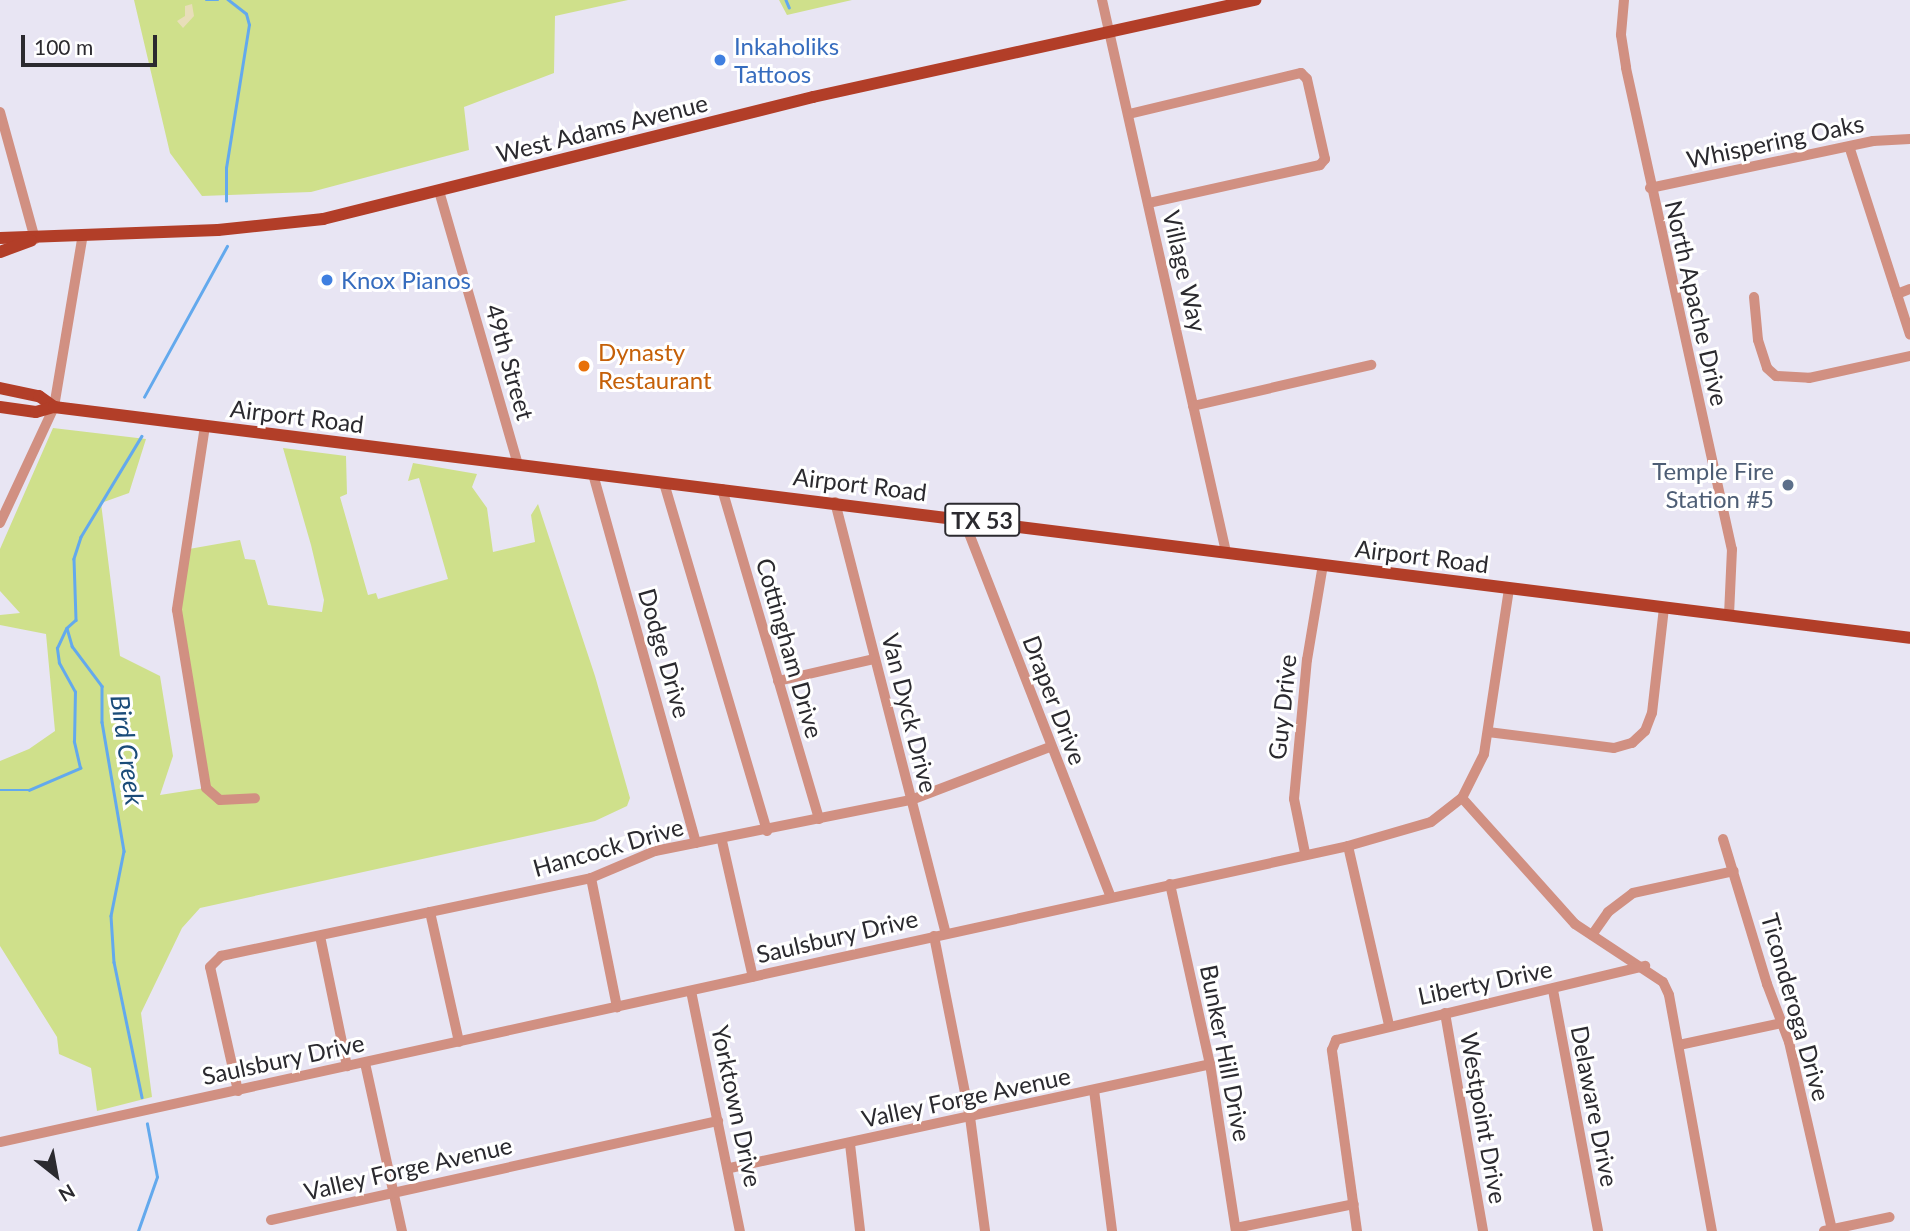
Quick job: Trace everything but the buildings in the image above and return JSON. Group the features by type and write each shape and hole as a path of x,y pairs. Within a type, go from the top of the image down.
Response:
{"main road":[{"name":"West Adams Avenue","path":"0,238 35,239 83,234 243,228 323,219 813,97 1256,0"},
{"name":"West Adams Avenue","path":"0,252 35,239"},
{"name":"Airport Road","path":"0,388 39,397 54,407"},
{"name":"Airport Road","path":"0,407 36,412 54,407 835,502 1910,638"}],"street":[{"name":"Village Way","path":"1102,0 1226,552"},
{"name":"North Apache Drive","path":"1625,0 1621,35 1650,188 1732,549 1729,616"},
{"path":"1129,114 1301,73 1307,79 1325,159 1320,165 1148,203"},
{"path":"0,112 35,239"},
{"name":"Whispering Oaks","path":"1650,188 1850,149 1873,141 1910,139"},
{"path":"1850,149 1910,335"},
{"name":"49th Street","path":"439,191 518,465"},
{"path":"0,523 54,407 83,234"},
{"path":"1897,294 1910,289"},
{"path":"1754,297 1758,340 1767,368 1776,376 1809,378 1910,356"},
{"path":"1194,406 1371,365"},
{"path":"205,426 177,611 206,788 220,800 255,798"},
{"name":"Dodge Drive","path":"593,474 696,843"},
{"path":"664,483 690,584 767,831"},
{"name":"Cottingham Drive","path":"722,489 819,819"},
{"name":"Van Dyck Drive","path":"835,502 946,933"},
{"name":"Draper Drive","path":"963,518 1110,896"},
{"name":"Guy Drive","path":"1305,853 1294,799 1307,660 1323,564"},
{"name":"Saulsbury Drive","path":"0,1142 1305,853 1348,846 1431,822 1462,798 1484,754 1509,588"},
{"path":"1488,732 1614,748 1632,743 1645,731 1652,713 1664,608"},
{"path":"778,681 874,659"},
{"name":"Hancock Drive","path":"238,1091 210,967 214,961 591,878 655,851 722,841 911,800 1050,747"},
{"path":"1462,798 1559,909 1592,934 1645,966 1663,982 1669,995 1679,1045 1712,1231"},
{"name":"Ticonderoga Drive","path":"1723,839 1782,1023 1828,1230"},
{"path":"722,841 753,977"},
{"path":"1348,846 1389,1025"},
{"path":"1592,934 1608,912 1633,893 1734,871"},
{"path":"591,878 617,1007"},
{"name":"Bunker Hill Drive","path":"1170,884 1210,1064 1236,1229"},
{"path":"430,912 459,1042"},
{"path":"320,936 348,1066"},
{"path":"933,936 970,1117 985,1231"},
{"name":"Liberty Drive","path":"1354,1204 1332,1050 1336,1040 1389,1025 1553,990 1645,966"},
{"name":"Delaware Drive","path":"1553,990 1598,1231"},
{"name":"Yorktown Drive","path":"691,991 730,1168 740,1231"},
{"name":"Westpoint Drive","path":"1445,1013 1483,1231"},
{"path":"1679,1045 1782,1023"},
{"path":"365,1063 402,1231"},
{"name":"Valley Forge Avenue","path":"730,1168 1210,1064"},
{"path":"1094,1090 1112,1231"},
{"name":"Valley Forge Avenue","path":"271,1220 718,1121"},
{"path":"850,1144 860,1231"},
{"path":"1236,1229 1354,1204 1357,1231"},
{"path":"1828,1230 1890,1217"}],"green space":[{"path":"134,0 628,0 555,16 554,73 464,107 469,150 311,192 202,196 170,153"},
{"path":"779,0 852,0 787,15"},
{"path":"53,428 146,439 129,493 101,503 120,656 160,676 173,756 160,795 205,788 177,610 189,549 240,540 245,559 255,560 268,605 322,612 324,600 311,545 283,448 346,456 347,494 340,497 368,595 376,593 378,599 448,579 419,478 408,481 413,463 477,474 472,487 487,508 493,552 535,542 531,515 538,504 595,676 630,798 627,806 595,821 200,908 182,928 141,1013 152,1097 97,1111 91,1068 59,1054 57,1037 0,946 0,761 29,749 55,731 46,634 0,625 0,615 20,613 0,591 0,549"}],"sand":[{"path":"192,4 194,16 183,28 177,21 185,16 185,6"}],"waterway":[{"path":"206,0 218,0"},
{"name":"Bird Creek","path":"226,201 226,168 249,25 246,14 228,0"},
{"path":"786,0 789,7"},
{"name":"Bird Creek","path":"144,397 227,246"},
{"name":"Bird Creek","path":"142,436 81,537 74,559 76,620 67,628 72,646 102,686 102,722 124,851 111,916 114,962 142,1097"},
{"path":"0,790 29,790 80,768 74,742 75,692 59,663 57,648 66,629"},
{"name":"Bird Creek","path":"138,1231 157,1177 147,1124"}],"place":[{"name":"Inkaholiks Tattoos","path":"720,60"},
{"name":"Knox Pianos","path":"327,280"},
{"name":"Dynasty Restaurant","path":"584,366"},
{"name":"Temple Fire Station #5","path":"1788,485"}]}
